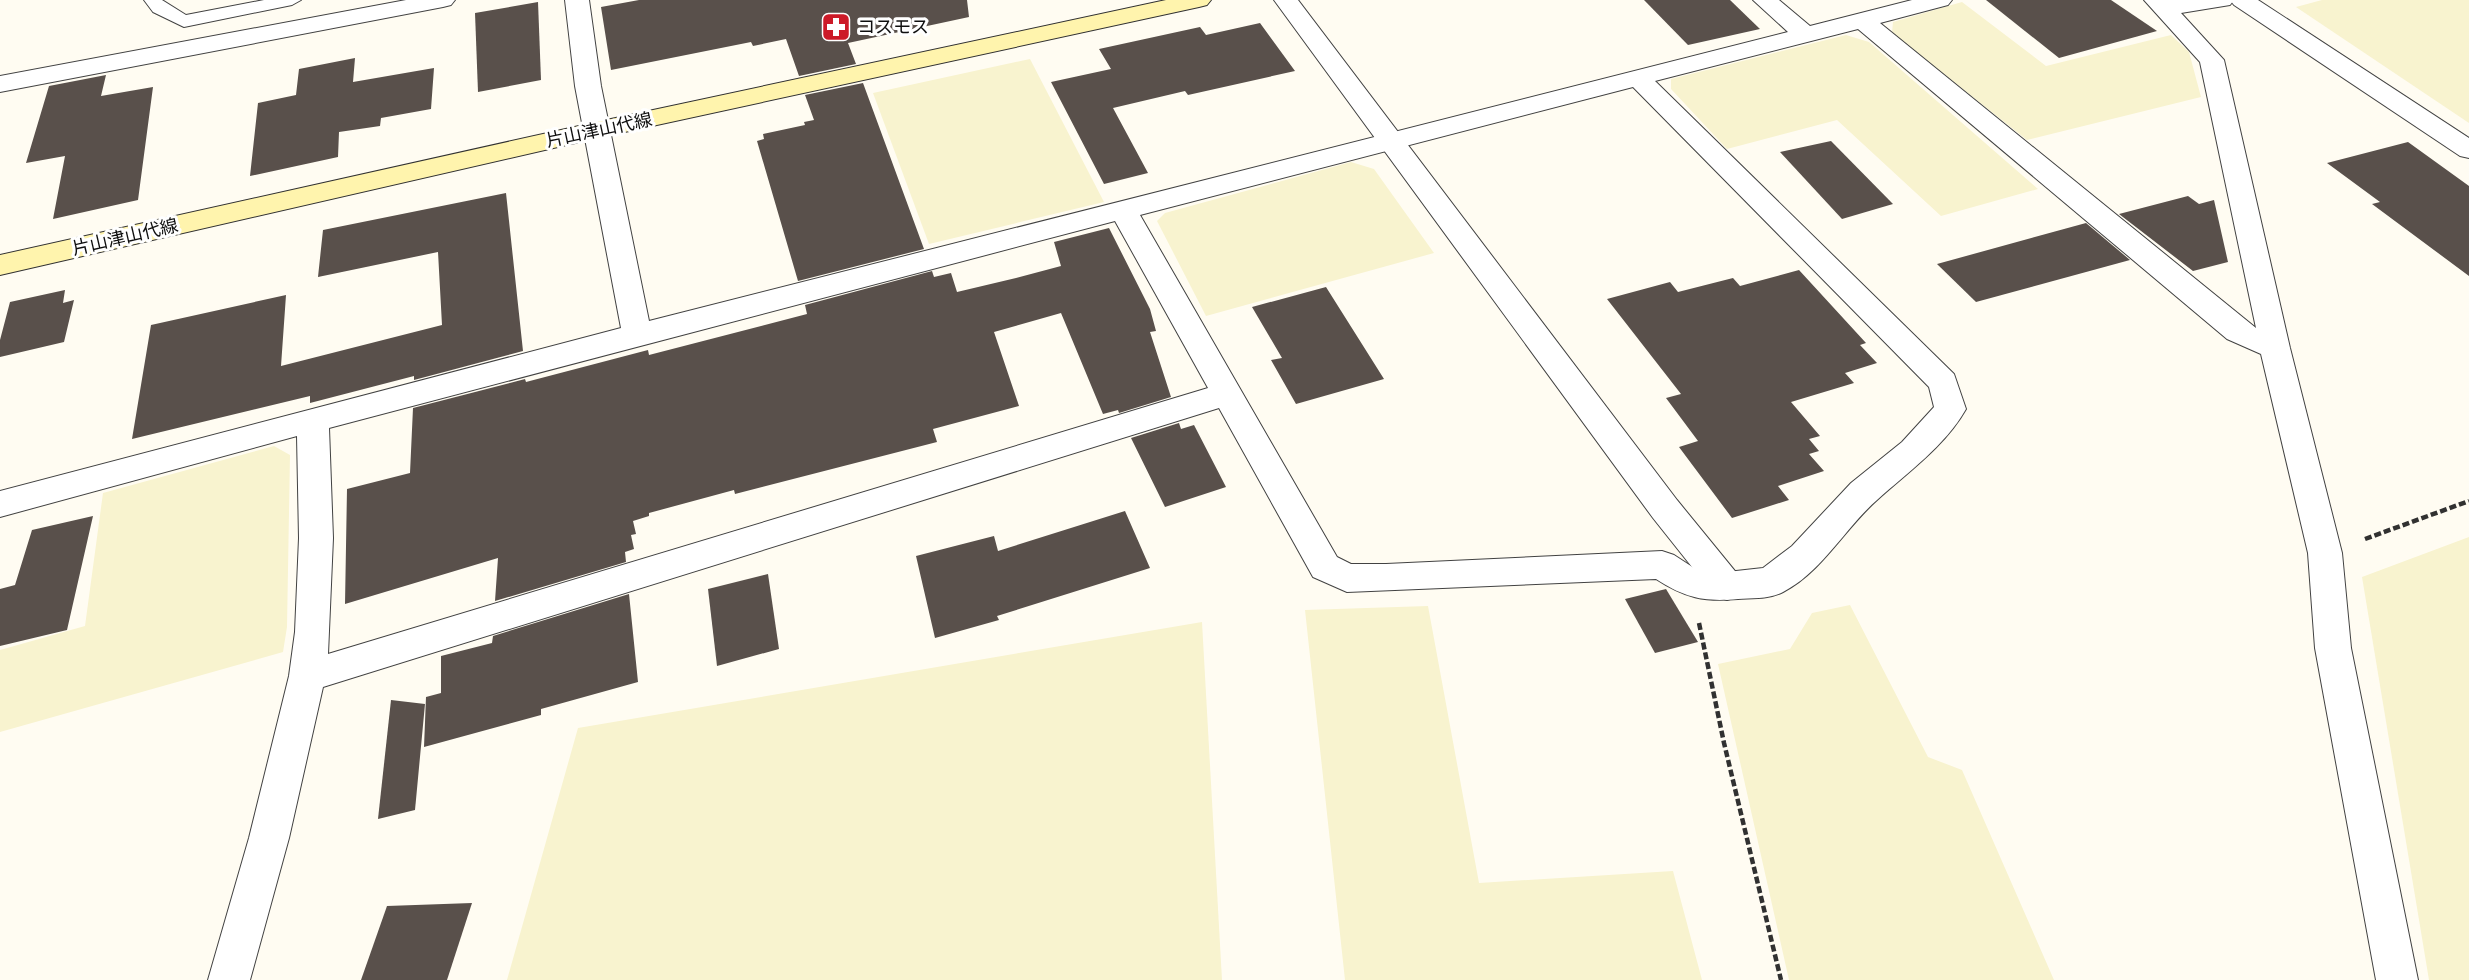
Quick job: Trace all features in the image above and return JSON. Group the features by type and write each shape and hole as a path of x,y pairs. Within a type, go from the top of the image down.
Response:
{"main road":[{"name":"片山津山代線","path":"0,265 597,130 1200,0"}],"street":[{"path":"0,84 444,0"},
{"path":"578,0 588,86 637,335"},
{"path":"1286,0 1392,139 1665,508 1727,586"},
{"path":"1765,0 1806,35"},
{"path":"0,504 637,335 1392,139 1940,0"},
{"path":"2161,4 2222,0"},
{"path":"2242,0 2469,150"},
{"path":"2161,4 2212,60 2275,348 2325,553 2333,648 2397,980"},
{"path":"1863,21 2238,332 2275,348"},
{"path":"1123,210 1325,567 1347,578 1397,578 1662,565 1691,584 1727,586 1771,582 1804,556 1863,492 1913,451 1950,410 1943,382 1638,78"},
{"path":"308,675 1226,394"},
{"path":"229,980 269,838 308,675 313,632 316,538 313,420"}],"lane":[{"path":"153,0 159,8 184,21 292,0"},
{"path":"176,51 184,21"}],"path":[{"path":"2325,553 2469,501"},
{"path":"1691,584 1724,742 1781,980"}],"shaded area":[{"path":"2322,0 2469,0 2469,123 2296,7"},
{"path":"1962,2 2046,66 2171,35 2189,52 2201,97 2027,140 1892,33 1893,22"},
{"path":"1846,35 1869,42 2038,189 1941,216 1837,120 1727,149 1671,89 1671,79"},
{"path":"1030,59 1104,202 929,244 873,93"},
{"path":"1351,162 1374,169 1434,253 1206,316 1157,221 1165,213"},
{"path":"274,446 290,455 287,627 283,652 0,732 0,650 85,626 103,493"},
{"path":"2469,537 2469,980 2429,980 2362,577"},
{"path":"1850,605 1928,757 1962,770 2054,980 1789,980 1718,664 1790,649 1812,613"},
{"path":"1428,606 1479,883 1673,871 1702,980 1345,980 1305,610"},
{"path":"1202,622 1222,980 507,980 578,728"}],"building":[{"path":"639,0 967,0 969,17 848,43 856,64 799,76 786,39 753,46 751,42 611,70 601,7"},
{"path":"1644,0 1730,0 1760,29 1688,45"},
{"path":"1986,0 2111,0 2157,31 2059,58"},
{"path":"538,2 541,80 478,92 475,13"},
{"path":"1260,23 1295,71 1188,95 1185,91 1113,108 1148,173 1104,184 1051,82 1111,69 1099,49 1200,27 1206,35"},
{"path":"355,58 353,82 434,68 431,109 381,118 380,126 339,132 338,157 250,176 258,103 296,95 299,69"},
{"path":"106,75 101,96 153,87 138,200 53,219 65,156 26,163 49,86"},
{"path":"863,83 924,249 798,281 757,141 764,139 763,134 805,125 804,122 814,120 805,95"},
{"path":"1831,141 1893,204 1842,219 1780,152"},
{"path":"2408,142 2469,186 2469,276 2372,204 2380,202 2327,163"},
{"path":"506,193 523,351 414,380 414,376 310,403 310,396 132,439 151,325 286,295 281,366 442,325 438,252 318,277 323,230"},
{"path":"2188,196 2199,204 2214,200 2228,262 2193,271 2119,214"},
{"path":"2086,223 2130,260 1976,302 1937,264"},
{"path":"1109,228 1150,309 1156,331 1150,332 1171,397 1119,413 1118,410 1103,414 1061,313 994,332 1019,406 933,429 937,442 735,494 734,490 649,513 649,516 633,521 636,534 631,535 634,549 625,552 626,562 495,601 498,558 345,604 347,489 410,473 413,408 525,379 526,382 648,350 649,355 807,314 805,305 932,271 934,277 951,273 957,292 1016,278 1061,266 1054,242"},
{"path":"1799,270 1866,343 1860,345 1877,363 1845,373 1854,383 1791,402 1820,436 1809,439 1819,451 1809,454 1824,471 1778,486 1789,500 1732,518 1679,447 1698,441 1666,398 1681,394 1607,299 1670,282 1678,292 1733,278 1740,286"},
{"path":"1326,287 1384,379 1296,404 1271,360 1282,358 1252,307"},
{"path":"65,290 63,303 74,300 64,342 0,357 0,340 10,302"},
{"path":"1179,423 1181,429 1194,425 1226,487 1165,507 1131,438"},
{"path":"1125,511 1150,568 997,616 999,620 935,638 916,556 994,536 998,551"},
{"path":"93,516 67,630 0,646 0,589 15,585 32,530"},
{"path":"768,574 779,649 717,666 708,589"},
{"path":"1666,589 1698,642 1655,653 1625,599"},
{"path":"629,594 638,682 541,709 541,715 424,747 426,697 441,693 441,656 492,643 493,636"},
{"path":"391,700 425,704 415,810 378,819"},
{"path":"472,903 447,980 361,980 387,906"}],"place":[{"name":"コスモス","path":"836,27"}]}
